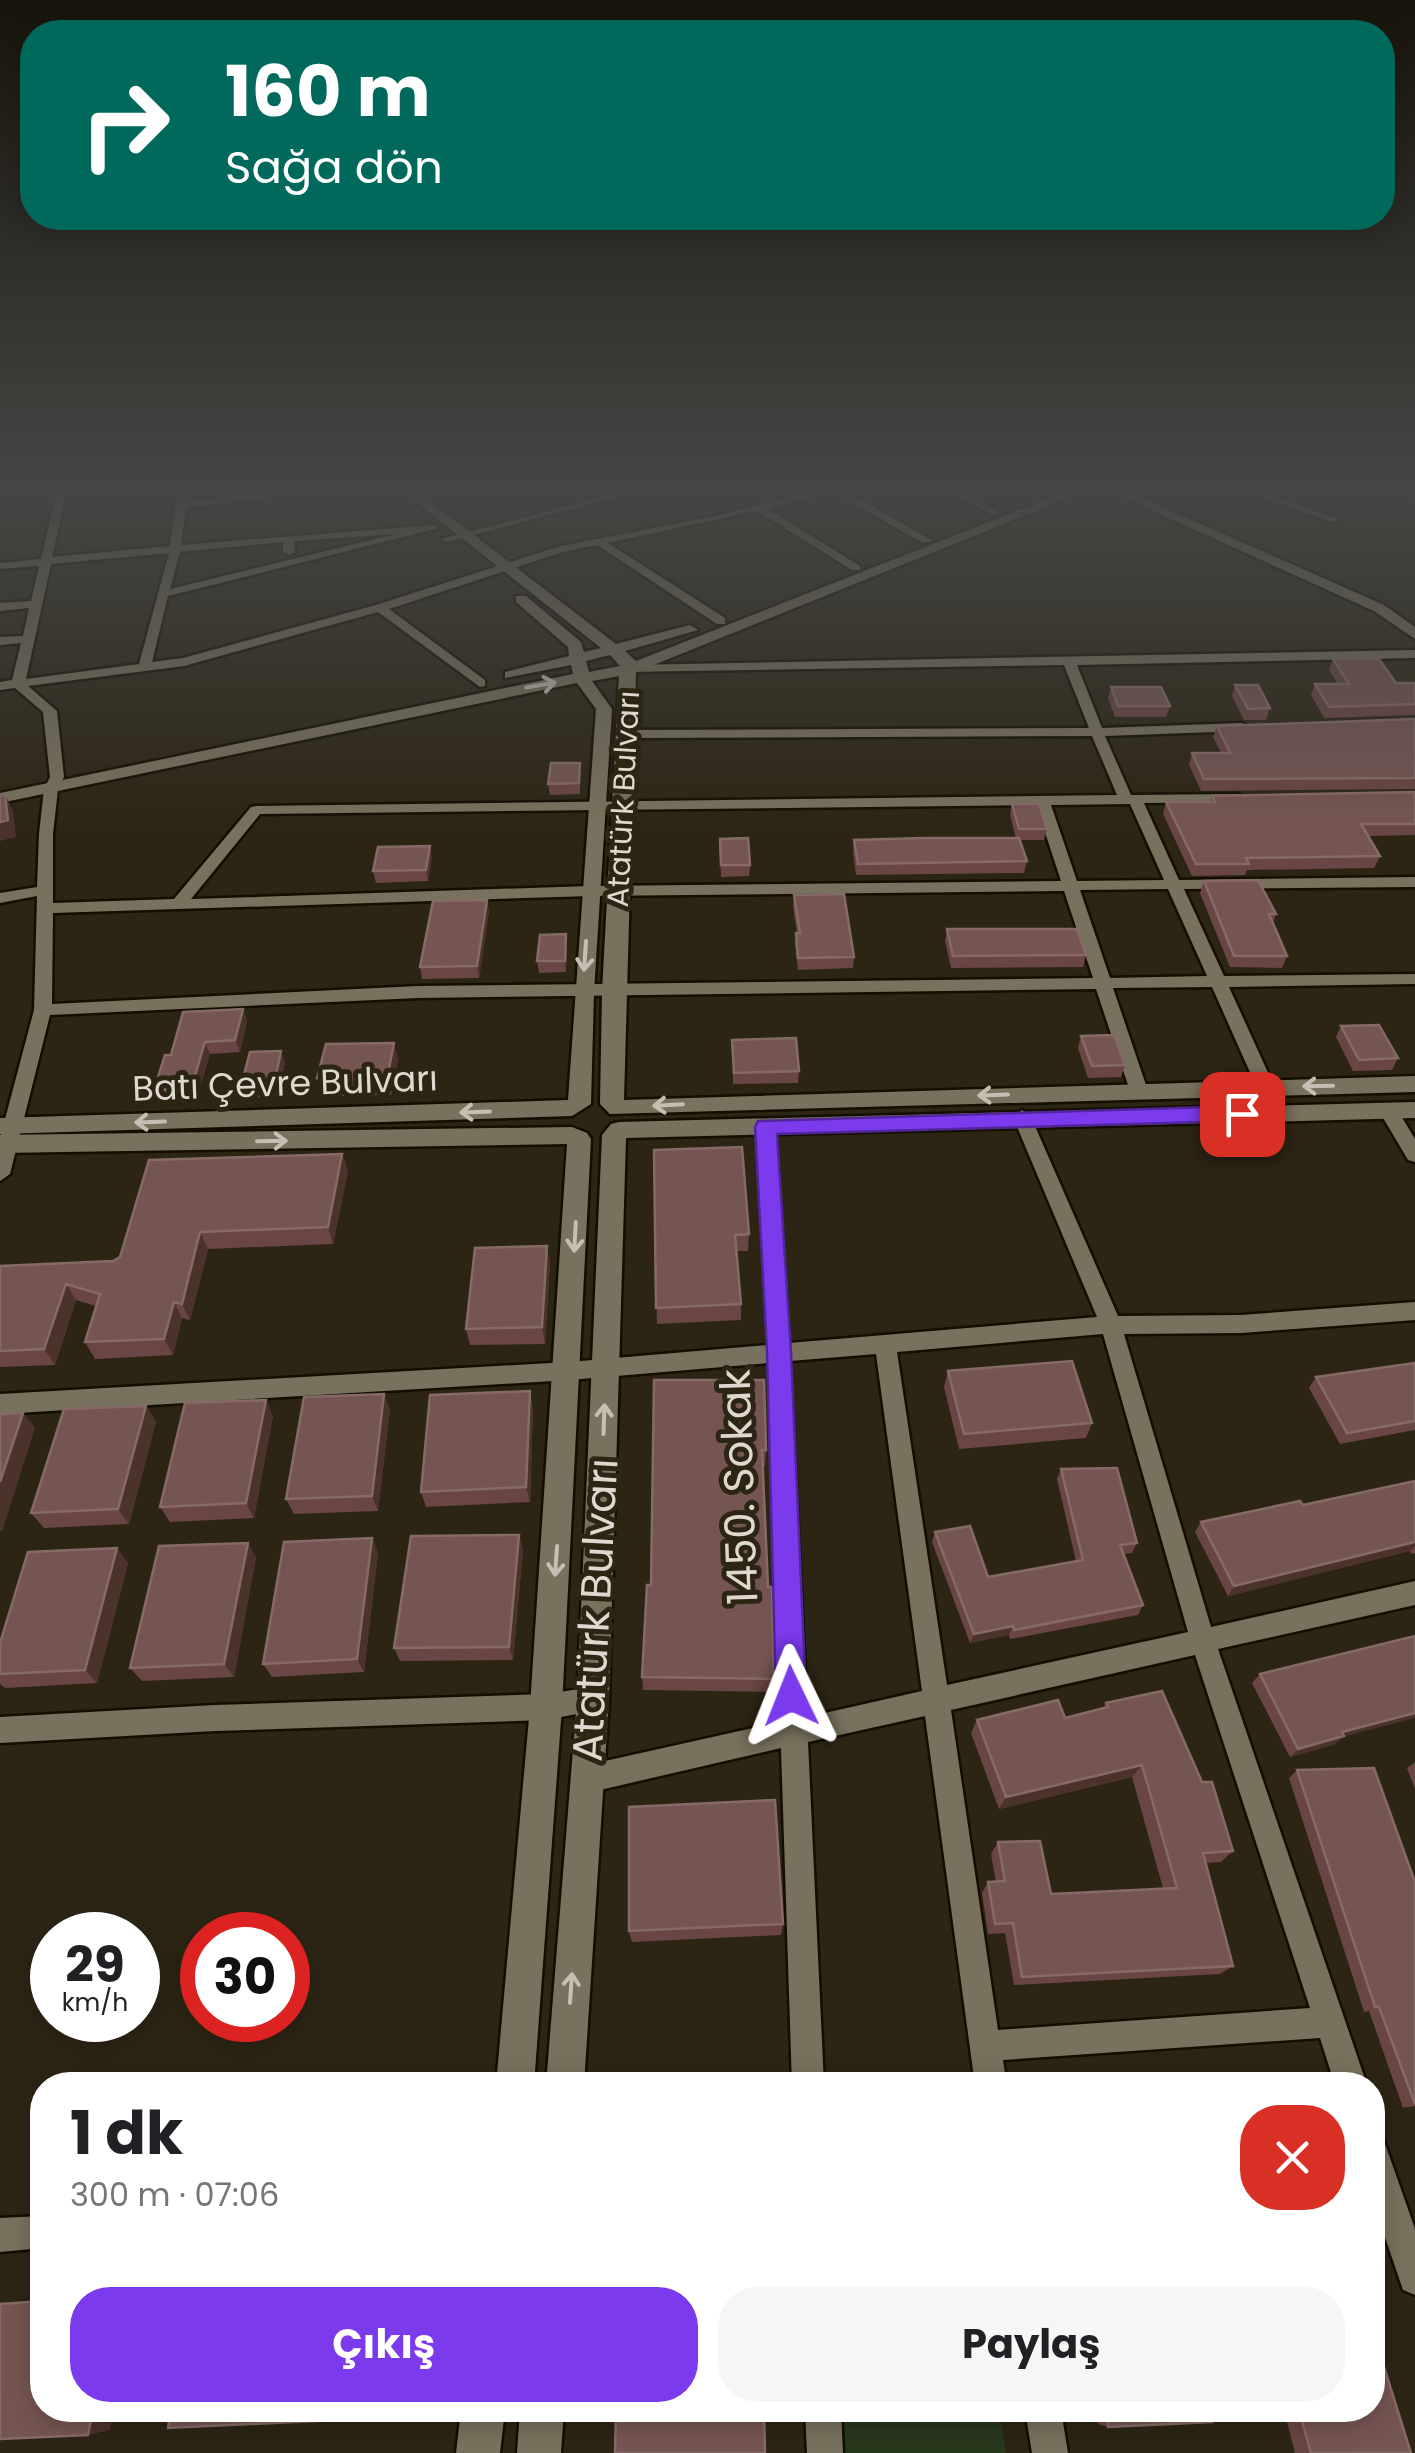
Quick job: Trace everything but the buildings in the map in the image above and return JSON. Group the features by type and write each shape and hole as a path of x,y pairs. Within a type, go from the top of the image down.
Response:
{"main road":[{"name":"Atatürk Bulvarı","path":"517,2072 569,1372 576,1122 604,708 582,680 575,645 521,600"},
{"name":"Atatürk Bulvarı","path":"550,600 614,648 630,669 612,992 616,1119 594,1700 566,2072"},
{"path":"0,798 480,683 722,620 772,600"},
{"path":"0,787 54,783 630,669 803,600"},
{"path":"1362,600 1415,634"},
{"path":"1415,1084 1139,1091 616,1119 598,1141 576,1122 596,1100 616,1119 766,1127 1022,1117 1415,1110"},
{"name":"Batı Çevre Bulvarı","path":"6,1135 576,1122"},
{"path":"478,2453 482,2422"},
{"path":"539,2453 541,2422"}],"street":[{"path":"18,684 35,600"},
{"path":"144,668 160,600"},
{"path":"0,686 144,668 249,646 402,600"},
{"path":"691,600 722,620"},
{"path":"0,607 34,604"},
{"path":"380,608 480,683"},
{"path":"0,640 26,639"},
{"path":"630,669 1415,654"},
{"path":"1069,661 1097,732 1174,884 1266,1088"},
{"path":"0,1174 6,1135 43,1010 43,899 54,783 50,711 18,684"},
{"path":"625,734 1097,732 1257,726"},
{"path":"178,904 256,810 1252,798"},
{"path":"1042,800 1139,1091"},
{"path":"0,898 178,904 618,891 1415,882"},
{"path":"43,1010 418,992 1415,979"},
{"path":"1388,1111 1415,1155"},
{"path":"1022,1117 1111,1325 1203,1640 1347,2072"},
{"name":"1450. Sokak","path":"766,1127 779,1352 807,2072"},
{"path":"0,1404 569,1372 1111,1325 1241,1324 1415,1311"},
{"path":"885,1344 933,1702 989,2072"},
{"path":"588,1779 1415,1592"},
{"path":"0,1730 546,1707 594,1700"},
{"path":"985,2046 1330,2022"},
{"path":"1385,2188 1415,2278"},
{"path":"0,2235 30,2233"},
{"path":"824,2422 825,2453"},
{"path":"1045,2422 1050,2453"}],"green space":[{"path":"836,2422 1001,2422 1006,2453 837,2453"}],"route":[{"path":"791,1696 779,1352 766,1127 1022,1117 1242,1114"}]}
